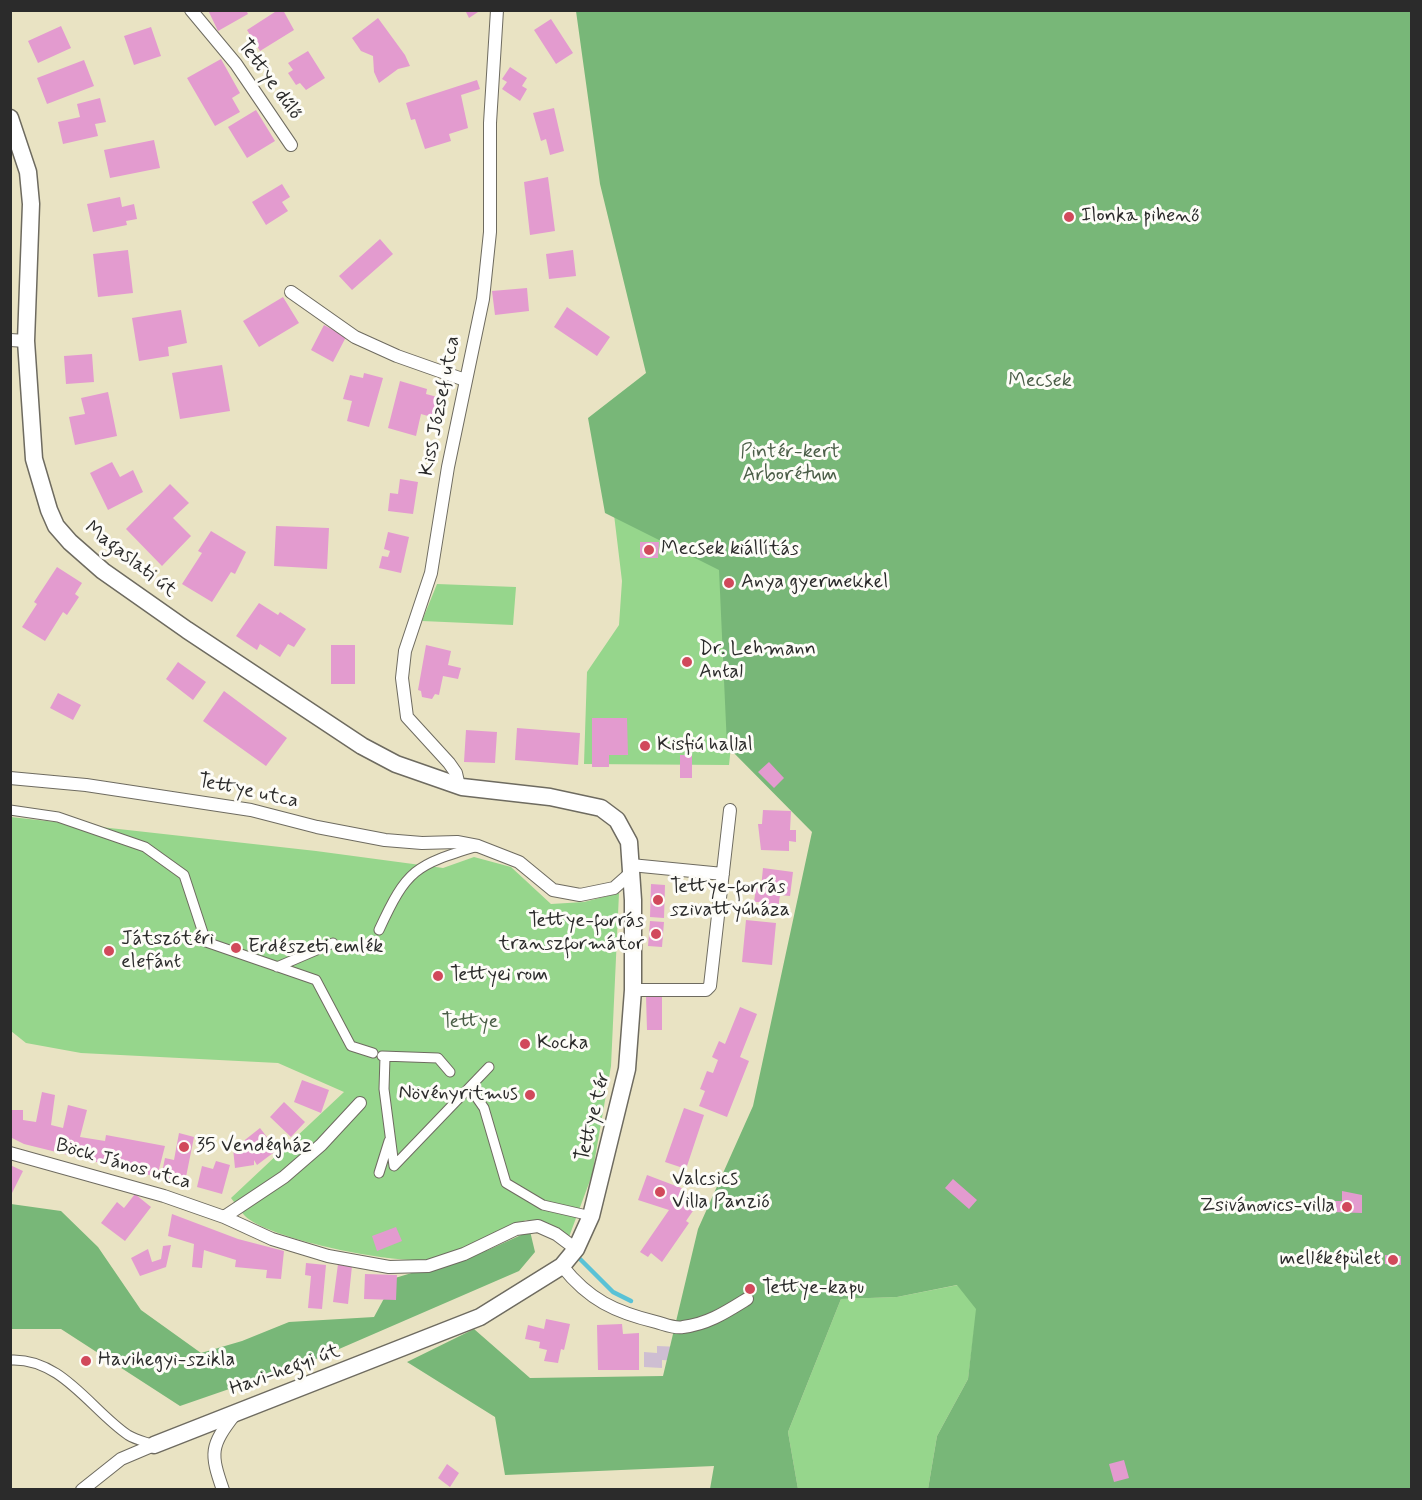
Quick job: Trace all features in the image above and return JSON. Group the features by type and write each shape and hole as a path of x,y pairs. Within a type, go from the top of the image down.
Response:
{"street":[{"name":"Tettye dűlő","path":"191,10 236,64 291,145"},
{"name":"Kiss József utca","path":"459,786 456,773 449,763 407,717 402,698 402,678 405,651 431,573 448,467 483,299 490,232 490,123 497,10"},
{"name":"Magaslati út","path":"10,118 28,172 31,204 18,340 34,459 56,526 70,542 104,571 177,623 362,746 396,764 459,786 550,797"},
{"path":"291,292 355,337 397,356 465,380"},
{"name":"Tettye utca","path":"10,778 86,785 251,810 317,827 385,840 422,843 458,842 478,846"},
{"name":"Tettye tér","path":"550,797 601,808 616,820 629,842 632,869 633,990 627,1069 591,1216 572,1245"},
{"path":"10,810 58,817 145,847 184,875 206,942 316,980 351,1046 380,1055 438,1058 450,1072"},
{"path":"633,990 706,990 710,986 730,810"},
{"path":"379,930 397,891 420,867 435,859 478,846 519,862 553,890 580,895 614,888 632,869 723,874"},
{"path":"278,967 333,943"},
{"path":"380,1055 394,1166 470,1089 489,1066"},
{"path":"470,1089 484,1108 506,1183 543,1205 591,1216"},
{"path":"224,1217 284,1177 321,1145 360,1103"},
{"path":"379,1173 390,1136"},
{"name":"Böck János utca","path":"10,1153 164,1196 224,1217 272,1239 328,1256 388,1267 428,1266 464,1254 516,1229 538,1226 572,1245"},
{"name":"Havi-hegyi út","path":"154,1445 480,1317 562,1266 572,1245"},
{"path":"562,1266 573,1280 601,1304 635,1317 681,1328 713,1320 747,1299"},
{"path":"10,1360 42,1366 60,1375 130,1436 154,1445"},
{"path":"222,1490 212,1460 217,1440 237,1411"},
{"path":"82,1490 121,1459 154,1445"}],"shaded area":[{"path":"657,1346 681,1347 681,1361 662,1360 662,1368 644,1367 644,1352 657,1353"}],"green space":[{"name":"Mecsek","path":"576,11 1411,11 1411,1489 928,1489 937,1436 968,1379 976,1309 957,1285 897,1297 841,1299 788,1432 798,1489 710,1489 714,1466 505,1475 495,1417 407,1362 474,1329 530,1378 663,1376 698,1229 753,1106 812,832 727,746 719,570 605,513 588,418 646,373 600,184"},
{"path":"747,332 744,627 729,765 584,764 587,672 619,625 622,581 602,415"},
{"path":"437,584 516,587 513,625 422,621"},
{"name":"Tettye","path":"11,817 316,851 443,868 474,857 511,867 551,904 584,902 619,893 611,1066 592,1175 569,1237 526,1220 455,1252 432,1259 415,1260 364,1255 306,1242 258,1225 245,1216 231,1198 344,1092 278,1063 81,1053 26,1043 11,1031"},
{"path":"11,1204 61,1211 98,1247 141,1310 201,1353 242,1341 289,1322 374,1317 395,1278 488,1250 530,1231 535,1252 519,1271 316,1359 180,1406 61,1329 11,1329"},
{"path":"958,1285 977,1308 968,1379 937,1436 928,1489 798,1489 788,1432 841,1299 897,1297"}],"building":[{"path":"208,10 246,10 248,14 218,31"},
{"path":"278,10 283,10 294,30 260,51 247,30"},
{"path":"465,10 481,10 469,18"},
{"path":"378,18 405,55 410,66 398,69 379,83 374,72 373,56 361,51 352,38"},
{"path":"551,19 573,53 556,64 534,30"},
{"path":"61,26 71,48 38,63 28,41"},
{"path":"151,27 161,56 134,65 124,36"},
{"path":"308,51 325,78 306,90 300,83 296,85 288,73 293,70 288,63"},
{"path":"221,59 240,93 232,98 240,112 215,126 187,78"},
{"path":"84,60 94,86 47,104 37,78"},
{"path":"510,67 527,78 522,86 527,89 520,101 502,89 507,82 502,79"},
{"path":"477,80 480,89 461,95 468,128 449,134 451,141 425,149 415,119 411,120 406,103"},
{"path":"100,98 106,122 95,124 98,136 63,144 58,122 80,117 77,104"},
{"path":"554,108 564,151 550,155 546,139 541,141 533,113"},
{"path":"256,110 275,141 247,158 228,127"},
{"path":"154,140 160,168 110,178 104,150"},
{"path":"548,177 555,231 530,235 524,182"},
{"path":"282,184 290,197 282,202 288,211 266,225 252,202"},
{"path":"120,197 122,207 134,204 137,219 126,221 127,225 93,232 87,204"},
{"path":"380,239 393,254 352,290 339,276"},
{"path":"128,250 133,293 98,297 93,254"},
{"path":"573,250 576,276 549,279 546,254"},
{"path":"527,288 529,311 495,315 492,291"},
{"path":"283,297 299,323 259,347 243,321"},
{"path":"567,307 610,337 597,356 554,327"},
{"path":"181,310 187,343 168,347 169,356 139,361 132,318"},
{"path":"324,325 346,337 333,362 311,350"},
{"path":"92,354 94,382 66,384 64,356"},
{"path":"222,365 230,411 180,419 172,373"},
{"path":"364,373 383,378 369,427 347,421 352,401 343,399 350,375 363,378"},
{"path":"400,381 427,389 426,394 441,398 435,418 421,414 416,436 388,428"},
{"path":"108,392 117,436 75,445 69,417 85,414 81,398"},
{"path":"112,462 120,477 133,470 143,492 108,510 90,473"},
{"path":"400,479 418,482 413,514 388,511 390,493 398,494"},
{"path":"170,484 189,503 173,518 191,536 162,566 126,529"},
{"path":"276,526 329,528 327,569 274,566"},
{"path":"211,531 246,552 235,574 231,572 212,602 182,584 202,553 198,551"},
{"path":"388,532 409,537 401,573 379,568 382,556 388,557 390,551 384,549"},
{"name":"Mecsek kiállítás","path":"640,542 659,542 658,558 640,558"},
{"path":"57,567 82,583 75,594 79,597 67,615 63,612 45,641 22,627 37,604 34,602"},
{"path":"259,603 278,615 280,612 306,629 294,647 288,644 280,657 260,644 257,650 236,636"},
{"path":"331,645 355,645 355,684 331,684"},
{"path":"426,645 451,651 448,665 461,668 458,679 443,676 439,695 435,694 432,699 422,697 421,691 418,690"},
{"path":"178,662 206,682 193,700 166,679"},
{"path":"224,691 287,738 266,766 203,721"},
{"path":"58,693 81,705 73,720 50,708"},
{"path":"592,718 627,718 628,755 609,755 609,767 592,767"},
{"path":"517,728 580,733 578,765 515,760"},
{"path":"466,730 497,732 495,763 464,762"},
{"path":"680,755 692,755 692,778 680,778"},
{"path":"769,762 784,778 774,788 758,772"},
{"path":"763,810 791,811 790,830 796,830 796,842 789,841 789,851 761,850 758,824 762,824"},
{"path":"763,868 793,872 790,896 780,895 777,916 758,914 759,902 754,902 756,888 761,888"},
{"name":"Tettye-forrás szivattyúháza","path":"651,884 665,885 664,918 650,917"},
{"path":"746,920 776,923 772,965 742,962"},
{"name":"Tettye-forrás transzformátor","path":"650,921 664,922 662,947 648,946"},
{"path":"646,996 662,996 662,1030 647,1030"},
{"path":"740,1007 757,1014 740,1057 749,1061 727,1117 699,1106 705,1091 700,1089 707,1071 713,1073 718,1060 712,1057 719,1041 725,1044"},
{"path":"302,1080 329,1090 321,1113 294,1102"},
{"path":"42,1092 55,1095 51,1125 63,1128 68,1105 87,1110 80,1137 105,1141 106,1135 165,1146 157,1177 24,1144 10,1137 10,1110 23,1110 23,1120 36,1122"},
{"path":"284,1102 305,1122 291,1137 270,1117"},
{"path":"684,1108 704,1115 686,1169 665,1162"},
{"path":"260,1128 277,1150 257,1165 254,1160 254,1165 235,1168 233,1148 243,1146 241,1143"},
{"name":"35 Vendégház","path":"179,1133 194,1137 185,1182 161,1177 165,1158 174,1160"},
{"path":"216,1161 230,1165 222,1194 197,1187 202,1166 213,1169"},
{"path":"10,1165 23,1171 10,1197"},
{"path":"647,1175 684,1189 682,1195 697,1205 686,1221 689,1223 662,1262 651,1253 648,1257 640,1252 669,1210 638,1200"},
{"path":"953,1179 977,1200 969,1209 945,1188"},
{"name":"Zsivánovics-villa","path":"1342,1191 1362,1195 1362,1213 1332,1212 1332,1201 1342,1201"},
{"path":"135,1194 151,1207 125,1241 101,1223 117,1202 124,1208"},
{"path":"172,1214 238,1239 284,1251 281,1279 266,1278 267,1270 235,1267 236,1260 204,1250 202,1268 192,1267 194,1244 168,1236"},
{"path":"396,1227 402,1241 377,1251 372,1236"},
{"path":"171,1245 166,1267 140,1276 131,1258 148,1249 152,1262 161,1259 163,1246"},
{"name":"melléképület","path":"1385,1255 1401,1256 1401,1265 1385,1264"},
{"path":"306,1263 326,1265 322,1309 308,1308 311,1276 305,1275"},
{"path":"338,1264 352,1266 348,1304 333,1302"},
{"path":"365,1274 397,1275 396,1300 364,1299"},
{"path":"546,1319 570,1324 564,1350 561,1349 558,1363 544,1361 547,1350 539,1348 540,1342 525,1339 528,1325 544,1329"},
{"path":"622,1324 623,1334 639,1333 639,1370 598,1370 597,1325"},
{"path":"1124,1460 1129,1478 1114,1482 1109,1464"},
{"path":"447,1464 459,1473 450,1487 438,1478"}],"waterway":[{"path":"576,1255 613,1292 631,1301"}],"place":[{"name":"Ilonka pihenő","path":"1069,217"},
{"name":"Mecsek kiállítás","path":"649,550"},
{"name":"Anya gyermekkel","path":"729,583"},
{"name":"Dr. Lehmann Antal","path":"687,662"},
{"name":"Kisfiú hallal","path":"645,746"},
{"name":"Tettye-forrás szivattyúháza","path":"658,900"},
{"name":"Tettye-forrás transzformátor","path":"656,934"},
{"name":"Erdészeti emlék","path":"236,948"},
{"name":"Játszótéri elefánt","path":"109,951"},
{"name":"Tettyei rom","path":"438,976"},
{"name":"Kocka","path":"525,1044"},
{"name":"Növényritmus","path":"530,1095"},
{"name":"35 Vendégház","path":"184,1147"},
{"name":"Valcsics Villa Panzió","path":"660,1192"},
{"name":"Zsivánovics-villa","path":"1347,1207"},
{"name":"melléképület","path":"1393,1260"},
{"name":"Tettye-kapu","path":"750,1289"},
{"name":"Havihegyi-szikla","path":"86,1361"}],"park label":[{"name":"Pintér-kert Arborétum","path":"790,464"}]}
